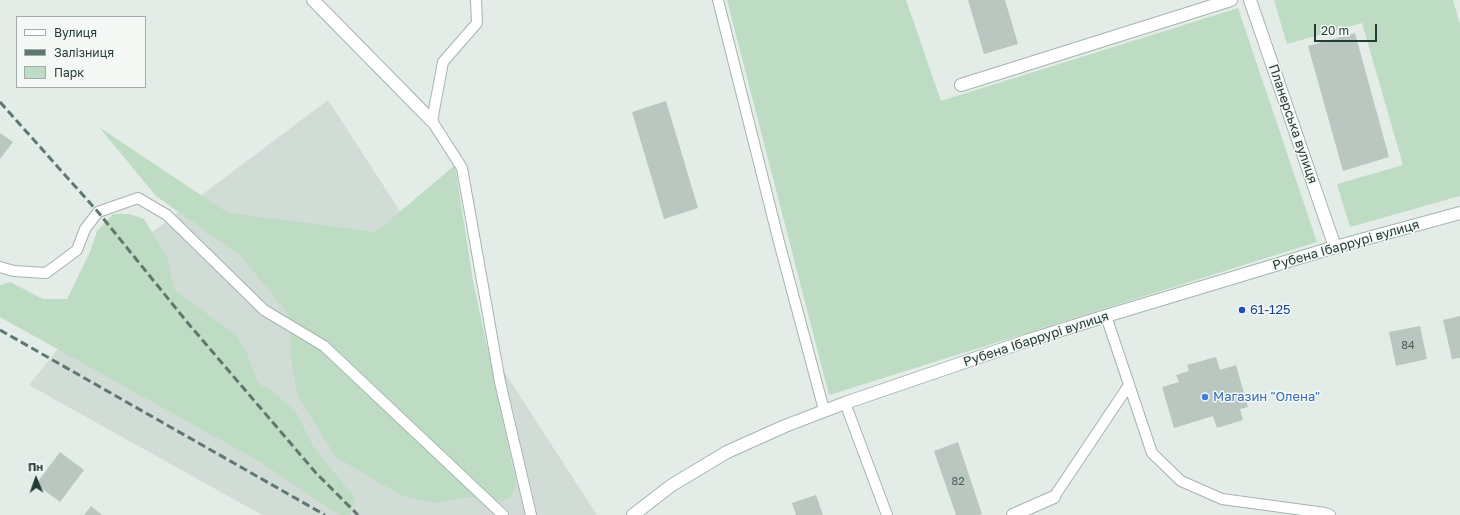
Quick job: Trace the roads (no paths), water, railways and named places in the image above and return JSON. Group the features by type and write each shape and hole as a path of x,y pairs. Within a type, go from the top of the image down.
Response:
{"main road":[{"path":"313,0 432,121"},
{"path":"961,85 1231,0"},
{"name":"Планерська вулиця","path":"1250,0 1335,248"},
{"name":"Рубена Ібаррурі вулиця","path":"633,515 672,485 726,452 824,410 1106,316 1335,248 1460,213"},
{"path":"1014,515 1054,497"}],"lane":[{"path":"476,0 477,23 443,62 432,121 462,168 500,382 531,515"},
{"path":"718,0 779,242 824,410"},
{"path":"0,267 14,271 46,274 77,250 85,229 98,212 138,198 167,215 264,310 324,346 503,515"},
{"path":"1106,316 1152,453 1181,481 1222,498 1330,515"},
{"path":"1054,497 1129,385"},
{"path":"845,403 887,515"}],"railway":[{"path":"0,102 98,212 187,322 316,473 358,515"},
{"path":"0,330 325,515"}],"place":[{"name":"61-125","path":"1242,310"},
{"name":"Магазин \"Олена\"","path":"1205,397"}]}
